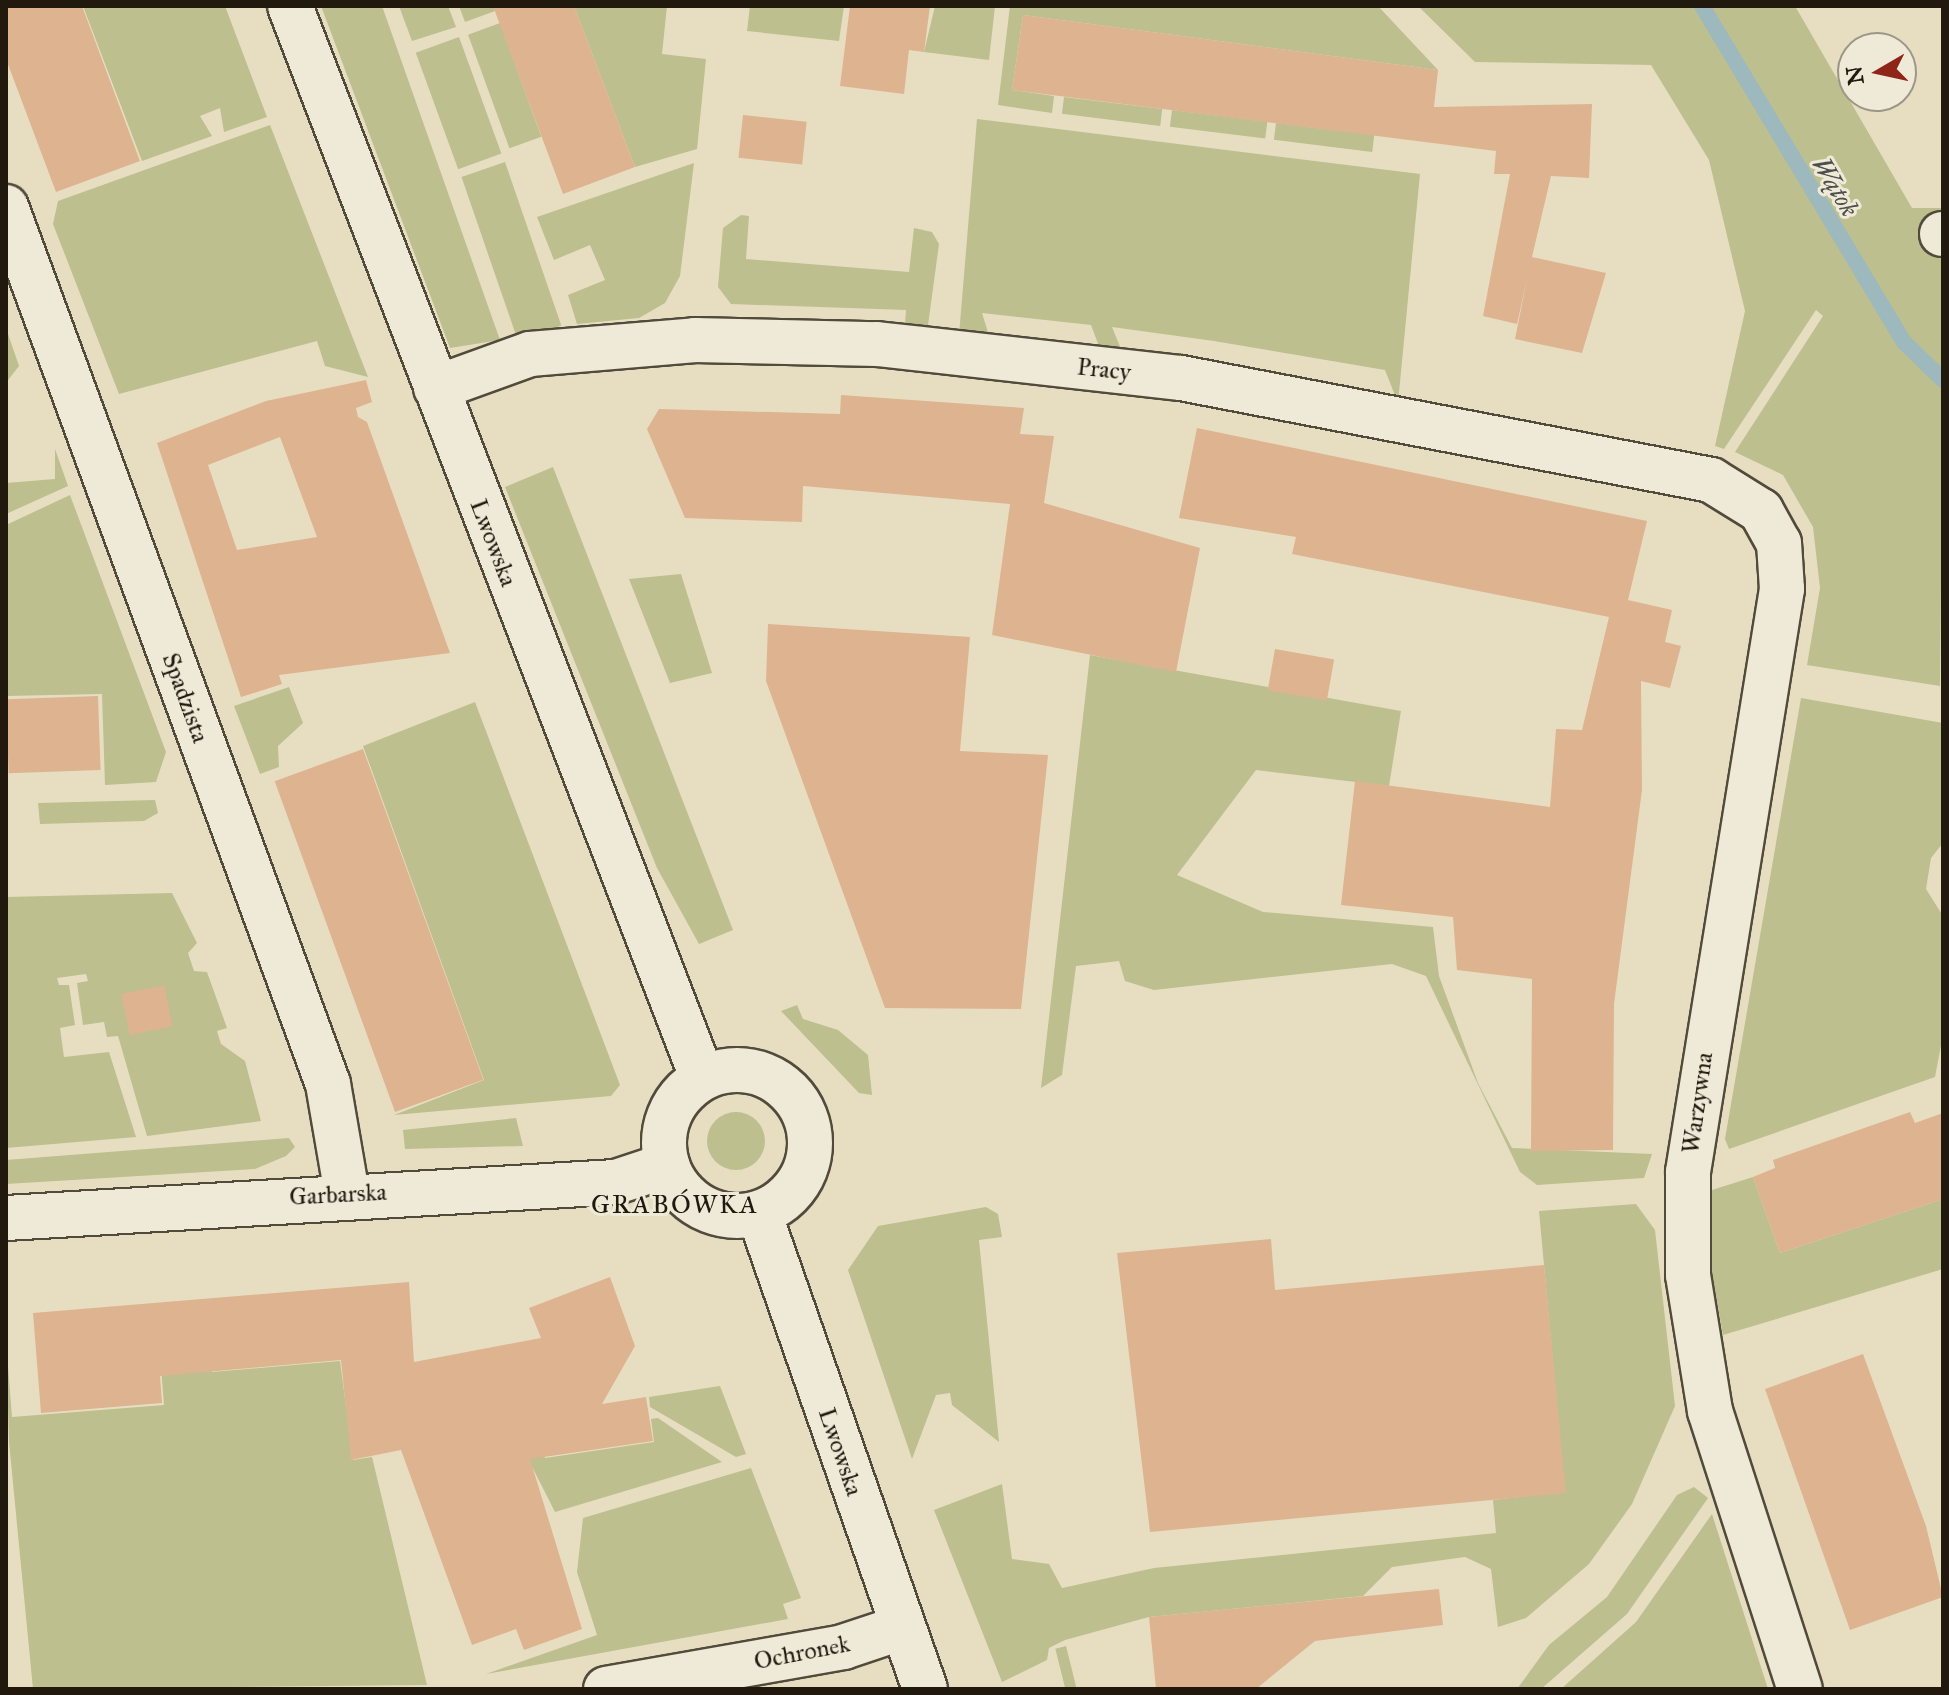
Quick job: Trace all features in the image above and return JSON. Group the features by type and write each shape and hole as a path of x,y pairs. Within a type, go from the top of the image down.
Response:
{"street":[{"name":"Lwowska","path":"290,6 702,1077"},
{"name":"Spadzista","path":"6,207 328,1084 347,1194"},
{"name":"Pracy","path":"436,388 530,354 695,340 877,344 1181,378 1711,480 1761,511"},
{"name":"Warzywna","path":"1761,511 1779,543 1782,589 1688,1172 1688,1275 1710,1411 1800,1689"},
{"path":"760,1073 796,1100 807,1120 808,1158 795,1187 759,1213 713,1212 677,1185 667,1165 667,1119 702,1077 760,1073"},
{"name":"Garbarska","path":"6,1218 347,1194 616,1182 667,1165"},
{"name":"Lwowska","path":"759,1213 925,1689"},
{"name":"Ochronek","path":"606,1689 843,1647 903,1627"}],"green space":[{"path":"83,6 225,6 267,117 224,132 220,108 200,116 212,136 142,161"},
{"path":"321,6 382,6 500,340 450,348"},
{"path":"399,6 448,6 456,27 412,41"},
{"path":"459,6 493,6 495,11 465,22"},
{"path":"574,6 667,6 662,54 706,59 697,149 635,167"},
{"path":"750,6 844,6 839,41 747,31"},
{"path":"935,6 995,6 989,60 924,52"},
{"path":"1010,6 1378,6 1438,70 1023,15 1012,90 1054,96 1052,113 998,105"},
{"path":"1418,6 1696,6 1885,321 1943,385 1940,686 1807,665 1820,588 1813,527 1783,475 1735,452 1823,316 1816,310 1724,449 1715,446 1745,311 1709,160 1651,65 1475,62"},
{"path":"1707,6 1795,6 1837,79 1837,112 1856,112 1912,208 1943,208 1943,376 1906,340"},
{"path":"500,23 541,137 509,148 468,35"},
{"path":"459,37 501,154 458,169 416,53"},
{"path":"1064,97 1162,109 1160,126 1062,114"},
{"path":"1172,110 1267,122 1265,139 1170,127"},
{"path":"977,119 1420,174 1398,403 1385,370 1214,341 1112,327 1125,359 1103,357 1091,325 982,313 992,345 959,335"},
{"path":"1276,123 1374,135 1372,152 1274,140"},
{"path":"270,125 368,377 325,366 317,341 119,394 53,224 58,201"},
{"path":"505,162 561,326 518,341 462,177"},
{"path":"694,163 680,276 665,303 639,318 577,324 568,295 605,280 590,245 554,260 537,217"},
{"path":"741,215 749,216 746,259 909,272 914,228 932,232 939,244 927,333 904,338 906,310 731,304 718,287 723,228"},
{"path":"6,328 19,366 8,380 6,380"},
{"path":"55,449 68,486 6,514 6,483 55,479"},
{"path":"553,467 733,930 699,944 657,868 505,487"},
{"path":"70,495 166,752 156,782 105,785 102,694 6,696 6,525"},
{"path":"681,574 712,673 670,683 629,579"},
{"path":"1090,655 1401,711 1389,786 1256,770 1177,875 1263,912 1433,927 1439,976 1478,1083 1512,1148 1652,1154 1644,1178 1537,1185 1520,1172 1426,976 1392,964 1154,990 1125,981 1119,961 1076,966 1062,1075 1041,1088"},
{"path":"289,687 303,723 278,746 279,767 260,774 234,706"},
{"path":"1801,698 1943,723 1943,843 1931,858 1926,889 1943,916 1943,1035 1935,1077 1729,1149 1725,1139"},
{"path":"475,702 620,1085 611,1096 394,1115 484,1080 363,746"},
{"path":"155,800 158,813 144,821 40,824 38,803"},
{"path":"172,893 197,943 188,953 194,971 207,972 227,1028 217,1031 221,1044 245,1061 261,1121 147,1136 118,1036 107,1037 104,1022 83,1025 77,983 88,981 86,974 57,978 59,985 69,985 75,1025 60,1028 64,1057 109,1052 136,1137 6,1148 6,897"},
{"path":"797,1005 803,1019 838,1030 868,1055 872,1095 859,1093 781,1011"},
{"path":"736,1112 747,1114 756,1121 763,1130 763,1152 756,1161 747,1168 736,1170 725,1168 716,1161 709,1152 707,1141 709,1130 716,1121 725,1114"},
{"path":"516,1118 523,1146 405,1149 403,1130"},
{"path":"289,1138 295,1147 286,1156 255,1169 6,1184 6,1160"},
{"path":"1753,1177 1780,1253 1943,1199 1943,1269 1723,1335 1712,1273 1712,1190"},
{"path":"1636,1204 1655,1230 1675,1406 1632,1504 1589,1564 1526,1618 1498,1627 1491,1569 1465,1557 1392,1567 1363,1596 1149,1617 1065,1640 1049,1648 1047,1660 1002,1682 934,1510 1002,1484 1012,1559 1049,1564 1062,1588 1154,1568 1496,1533 1493,1500 1565,1492 1539,1211"},
{"path":"986,1207 998,1214 1002,1237 979,1240 999,1442 952,1405 950,1393 936,1395 912,1459 848,1270 878,1226"},
{"path":"156,1304 212,1372 340,1361 353,1460 372,1457 427,1685 33,1689 9,1442 6,1341 12,1417 164,1405"},
{"path":"720,1386 746,1454 736,1457 650,1407 649,1397"},
{"path":"658,1418 722,1462 555,1512 518,1439 541,1435 545,1458 654,1442 651,1419"},
{"path":"751,1468 801,1598 783,1604 788,1619 486,1674 597,1635 577,1572 583,1518"},
{"path":"1694,1487 1708,1498 1627,1614 1541,1689 1517,1689 1549,1645 1607,1597 1677,1495"},
{"path":"1712,1514 1768,1689 1561,1689 1636,1622"},
{"path":"1066,1646 1077,1689 1065,1689 1055,1649"}],"building":[{"path":"6,6 82,6 140,161 56,192 6,59"},
{"path":"493,6 574,6 635,167 563,194"},
{"path":"850,6 930,6 924,52 909,50 904,94 840,86"},
{"path":"1023,15 1438,70 1434,107 1592,104 1589,178 1551,176 1532,257 1606,273 1582,353 1515,339 1527,279 1517,324 1483,316 1510,174 1494,174 1496,151 1012,90"},
{"path":"743,115 807,122 802,164 739,158"},
{"path":"366,380 372,402 356,408 358,417 367,422 450,653 279,675 282,684 241,697 157,443 266,401","holes":["280,437 317,537 237,550 208,465"]},
{"path":"841,395 1024,408 1020,434 1054,436 1044,503 1200,548 1176,672 992,635 1010,504 803,486 802,522 685,518 647,429 659,409 840,414"},
{"path":"1197,428 1647,521 1628,600 1672,610 1665,642 1681,646 1670,688 1641,681 1642,790 1614,1004 1613,1150 1531,1151 1532,979 1457,970 1453,917 1341,905 1355,781 1550,807 1556,729 1582,730 1609,617 1292,554 1296,537 1179,518"},
{"path":"768,624 970,637 960,751 1048,755 1021,1009 885,1008 766,681"},
{"path":"1275,649 1334,659 1327,701 1268,690"},
{"path":"98,696 101,770 9,773 6,699"},
{"path":"363,749 483,1080 395,1112 275,781"},
{"path":"164,985 173,1026 130,1035 121,994"},
{"path":"1910,1112 1915,1123 1943,1113 1943,1199 1780,1253 1753,1177 1775,1168 1773,1160"},
{"path":"1271,1239 1275,1290 1544,1265 1566,1493 1150,1532 1117,1253"},
{"path":"610,1277 635,1346 602,1404 646,1397 653,1441 530,1459 582,1629 524,1650 516,1629 472,1645 401,1450 351,1460 341,1360 160,1376 162,1403 41,1413 33,1313 409,1282 414,1362 541,1338 529,1308"},
{"path":"1863,1354 1926,1526 1943,1597 1850,1630 1765,1389"},
{"path":"1439,1589 1443,1625 1315,1641 1256,1689 1156,1689 1149,1617"}],"waterway":[{"name":"Wątok","path":"1702,6 1904,342 1943,380"}],"district":[{"name":"GRABÓWKA","path":"675,1205"}]}
